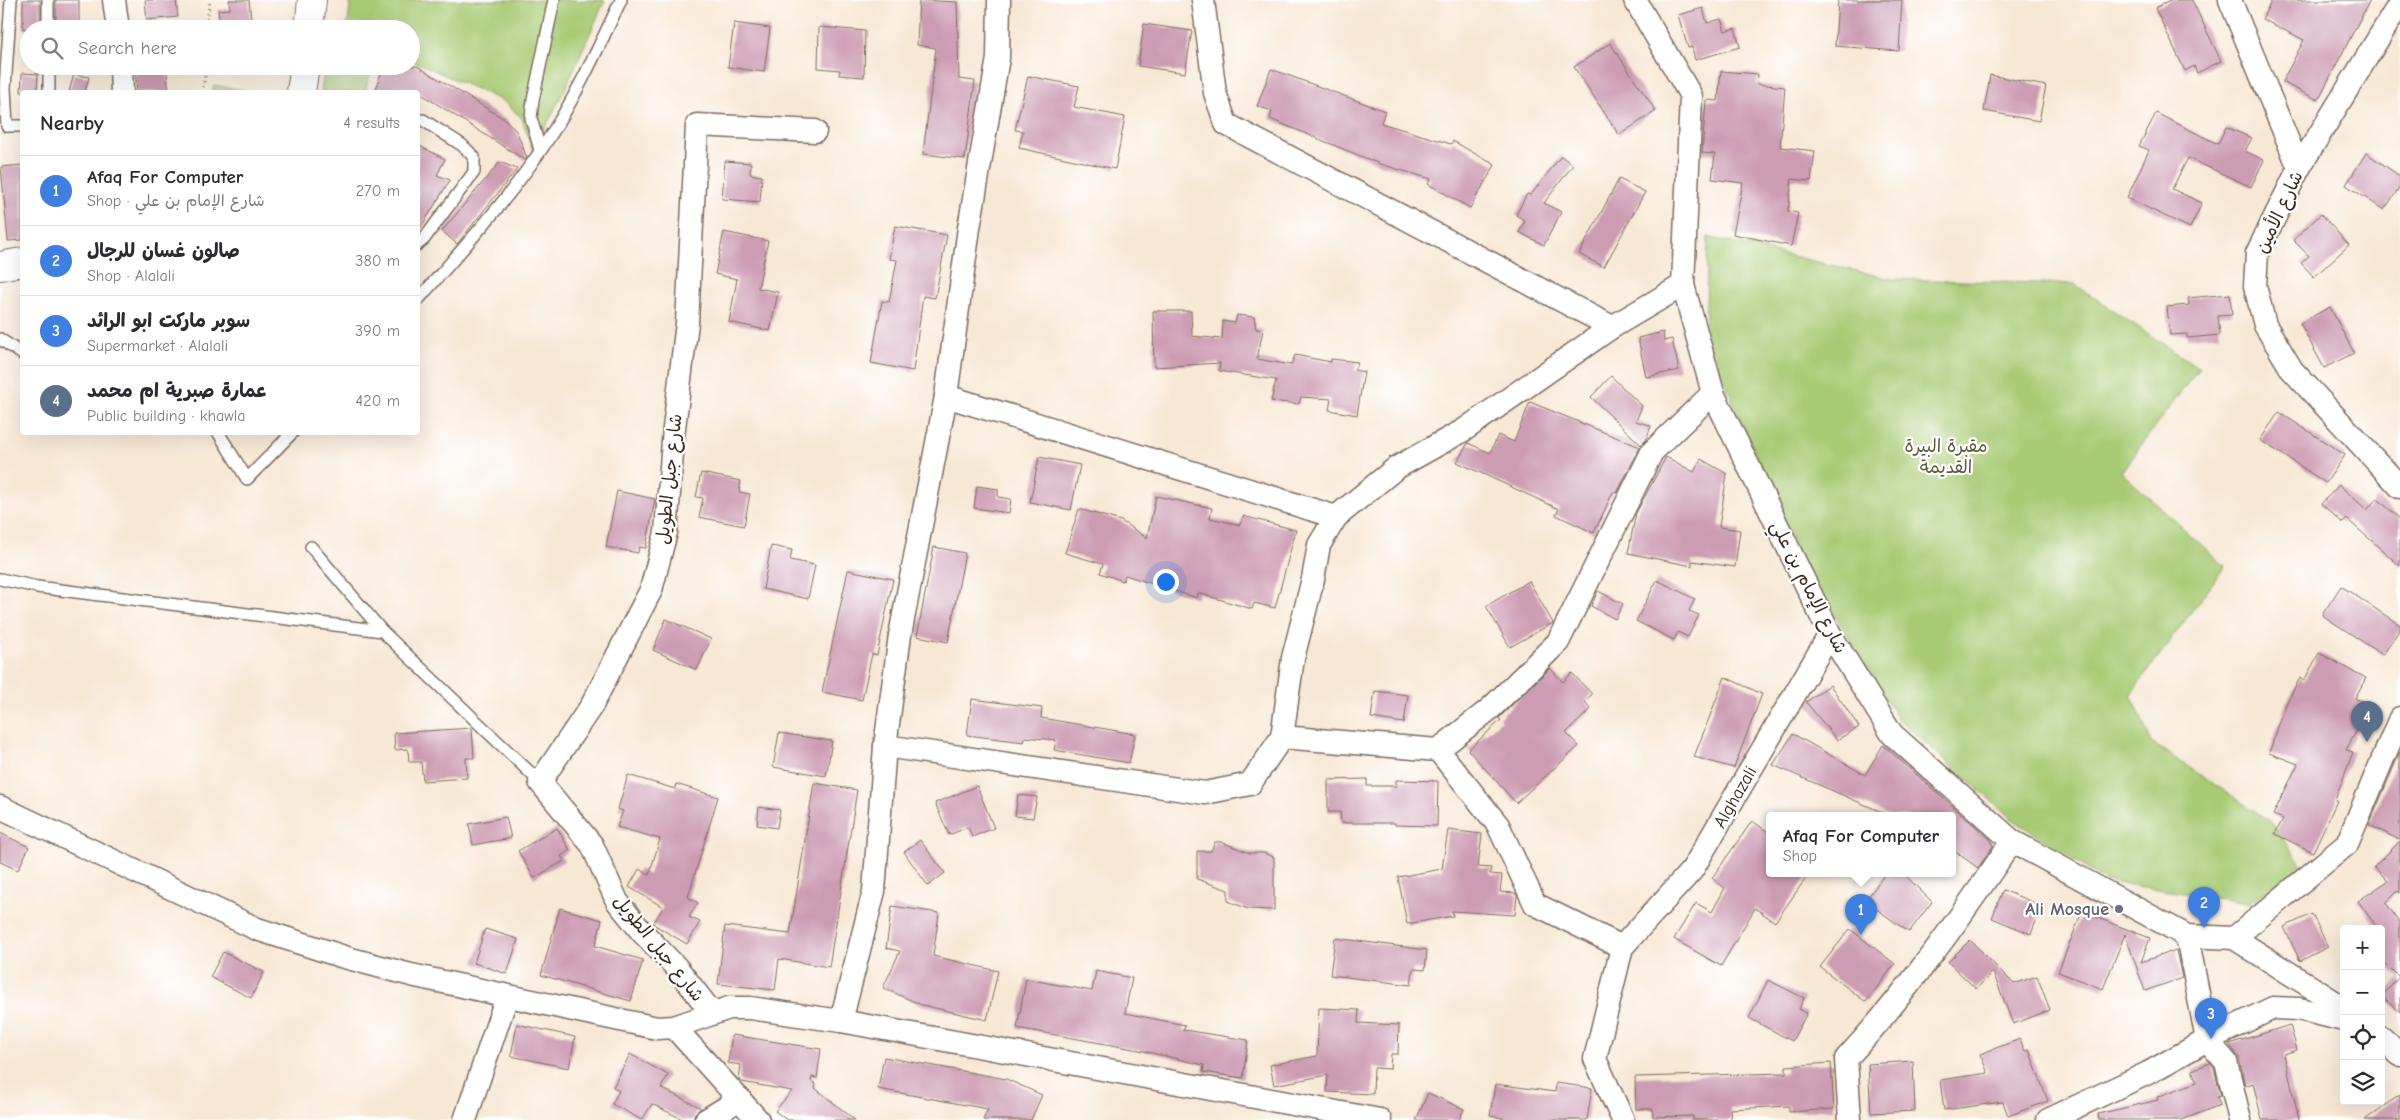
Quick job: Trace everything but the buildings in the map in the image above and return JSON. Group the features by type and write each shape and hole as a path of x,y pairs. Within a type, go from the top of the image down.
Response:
{"street":[{"path":"114,0 117,20"},
{"path":"310,20 312,0"},
{"path":"842,1021 874,891 885,746 900,634 946,396 969,228 998,58 999,0"},
{"path":"1203,0 1215,93 1226,124 1612,327"},
{"name":"شارع الإمام بن علي","path":"1635,0 1690,96 1683,285 1713,393 1830,634 1892,734 2012,841 2187,936"},
{"path":"2230,0 2299,168"},
{"name":"شارع الأمين","path":"2400,3 2299,168 2257,253 2254,286 2265,325 2292,370 2400,487"},
{"path":"121,75 122,90"},
{"path":"302,90 304,75"},
{"name":"شارع جبل الطويل","path":"712,1013 676,968 641,931 617,901 592,845 540,782 592,705 651,590 666,532 674,428 687,323 697,124 815,130"},
{"path":"0,266 20,262"},
{"path":"885,746 1205,793 1250,784 1282,737 1293,658 1313,579 1319,545 1336,516 1396,468 1464,430 1612,327 1683,285"},
{"path":"1282,737 1438,750 1491,708 1558,642 1652,452 1713,393"},
{"path":"946,396 1336,516"},
{"name":"Alghazali","path":"1622,947 1692,870 1830,634"},
{"path":"2234,938 2347,844 2394,749 2400,718"},
{"path":"1438,750 1498,825 1535,904 1622,947 1595,1058 1623,1120"},
{"path":"0,807 257,929 344,957 507,996 657,1028 674,1027 729,1008 750,1008 842,1021 1380,1120"},
{"path":"1850,1120 1846,1059 1886,1015 1963,914 2012,841"},
{"path":"2240,1120 2226,1062 2207,1040 2187,936 2234,938 2340,1005"},
{"path":"465,1120 507,996"},
{"path":"2048,1120 2148,1073 2207,1040 2273,1008 2299,1009 2340,1019"},
{"path":"674,1027 758,1120"},
{"path":"2385,1042 2400,1055"},
{"path":"706,1120 740,1099"}],"lane":[{"path":"11,0 4,88 7,126 20,126"},
{"path":"48,0 48,20"},
{"path":"540,150 531,118 554,0"},
{"path":"420,298 497,209 540,150 587,71 621,0"},
{"path":"48,75 49,90"},
{"path":"420,242 474,172 474,157 462,145 423,120"},
{"path":"0,338 20,353"},
{"path":"220,435 247,479 290,435"},
{"path":"311,547 382,631 540,782"},
{"path":"0,579 38,587 382,631"}],"path":[{"path":"207,20 210,0"},
{"path":"202,90 206,75"}],"green space":[{"path":"351,0 605,0 567,85 533,151 522,118 503,101 420,64 420,20 348,20"},
{"path":"324,75 370,75 366,90 321,90"},
{"path":"214,85 242,90 213,90"},
{"name":"مقبرة البيرة القديمة","path":"1708,237 1892,279 2074,284 2199,368 2121,472 2225,566 2131,694 2152,743 2270,821 2303,867 2248,903 2105,881 2011,818 1898,719 1798,554 1705,335"}],"place":[{"name":"عمارة صبرية ام محمد","path":"2367,742"},
{"name":"Ali Mosque","path":"2119,909"},
{"name":"صالون غسان للرجال","path":"2204,928"},
{"name":"Afaq For Computer","path":"1861,935"},
{"name":"سوبر ماركت ابو الرائد","path":"2211,1039"}]}
